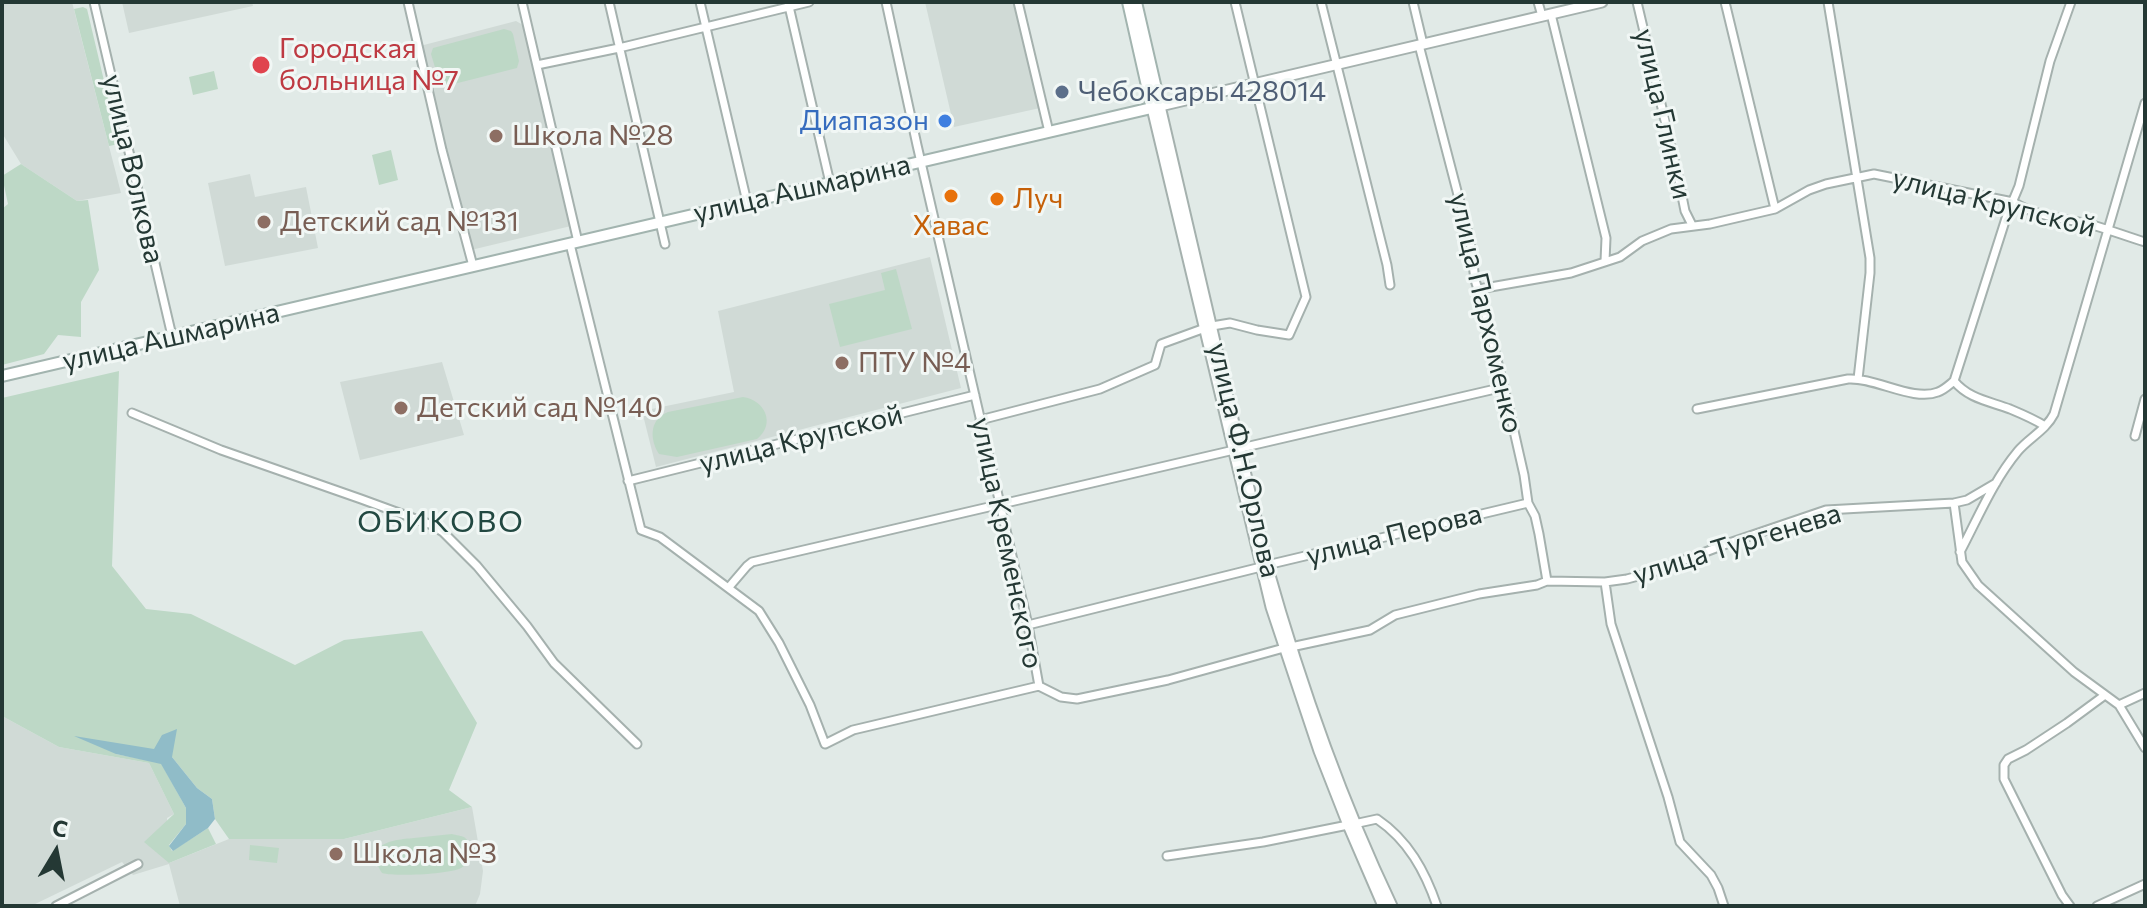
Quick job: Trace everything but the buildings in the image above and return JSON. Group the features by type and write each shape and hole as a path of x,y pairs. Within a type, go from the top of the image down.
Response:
{"main road":[{"name":"улица Ф.Н.Орлова","path":"1128,2 1156,107"},
{"name":"улица Ф.Н.Орлова","path":"1136,2 1156,107"},
{"name":"улица Ашмарина","path":"2,376 1156,107"}],"street":[{"name":"улица Волкова","path":"94,2 172,336"},
{"path":"408,2 473,266"},
{"path":"522,2 641,530 660,537 759,611 810,705 825,744 853,730 1039,686"},
{"path":"609,2 665,244"},
{"path":"700,2 747,202"},
{"path":"537,65 619,48 789,4 809,2"},
{"name":"улица Кременского","path":"886,2 1028,625 1039,686 1061,697"},
{"path":"1018,2 1049,132"},
{"path":"980,420 1100,389 1155,365 1161,344 1209,327 1230,323 1289,335 1306,297 1235,2"},
{"path":"1321,2 1390,285"},
{"name":"улица Пархоменко","path":"1413,2 1470,241 1475,280 1504,387 1528,503 1535,516 1547,581"},
{"path":"1538,2 1546,15 1606,238 1605,261"},
{"name":"улица Ашмарина","path":"1156,107 1602,2"},
{"name":"улица Глинки","path":"1637,2 1685,211 1692,225"},
{"path":"1725,2 1775,209"},
{"path":"1828,2 1870,258 1858,379"},
{"path":"1697,409 1858,379 1929,394 1954,381 2013,202 2050,61 2071,2"},
{"path":"789,4 830,183"},
{"path":"1960,552 1996,483 2018,451 2054,414 2145,103"},
{"name":"улица Ф.Н.Орлова","path":"1156,107 1264,566 1319,751 1383,906"},
{"name":"улица Крупской","path":"1479,289 1571,273 1620,257 1642,241 1671,229 1710,224 1775,209 1809,190 1874,174 2013,202 2039,215 2145,242"},
{"path":"1954,381 1963,392 1973,397 2045,426"},
{"path":"729,587 752,562 1504,387"},
{"name":"улица Крупской","path":"628,481 975,395"},
{"path":"2135,436 2145,399"},
{"path":"132,413 221,450 432,525 443,532 477,566 554,663 637,744"},
{"name":"улица Тургенева","path":"1061,697 1077,699 1168,680 1370,630 1395,615 1479,594 1547,581 1605,582 1627,579 1826,510 1954,503 1967,500 1996,483"},
{"name":"улица Перова","path":"1028,625 1528,503"},
{"path":"1954,503 1962,562 1978,585 2074,672 2119,705 2145,748"},
{"path":"1605,582 1611,624 1680,842 1711,875 1724,906"},
{"path":"2119,705 2145,693"},
{"path":"2070,906 2002,771 2008,759 2105,695"},
{"path":"1167,856 1263,842 1377,819 1409,848 1437,906"},
{"name":"улица Ф.Н.Орлова","path":"1351,824 1392,906"},
{"path":"56,906 138,864"},
{"path":"2097,906 2145,884"}],"shaded area":[{"path":"2,2 72,2 121,193 77,201 21,164 2,133"},
{"path":"122,2 252,2 253,6 129,33"},
{"path":"925,2 1013,2 1040,108 954,127"},
{"name":"Школа №28","path":"516,21 523,25 571,226 471,250 420,46"},
{"name":"Детский сад №131","path":"250,174 255,197 306,187 318,248 225,266 208,183"},
{"name":"ПТУ №4","path":"930,257 961,388 656,467 642,411 734,392 718,311"},
{"name":"Детский сад №140","path":"442,362 464,435 360,460 340,382"},
{"path":"2,716 59,747 149,763 174,814 167,818 169,863 229,839 344,839 472,807 483,871 480,894 475,906 180,906 169,864 133,875 122,862 31,906 2,906"}],"green space":[{"path":"74,9 87,9 119,144 109,146"},
{"path":"504,29 513,34 519,61 517,68 446,86 440,84 431,54 433,48"},
{"path":"214,71 218,89 193,95 189,77"},
{"path":"391,150 398,180 379,185 372,155"},
{"path":"21,164 77,201 88,200 99,270 81,302 81,337 58,335 44,354 2,365 2,209 8,204 2,176"},
{"path":"896,269 912,329 840,347 829,304 885,290 881,273"},
{"path":"119,371 112,566 146,609 191,614 295,665 344,640 422,631 477,723 449,790 472,807 344,839 229,839 215,819 212,799 197,788 172,757 155,749 116,754 161,763 186,808 186,824 169,845 172,851 208,828 216,844 169,863 144,842 174,814 149,763 59,747 2,716 2,398"},
{"path":"743,397 757,403 767,420 763,433 757,439 677,457 659,454 653,430 662,415"},
{"path":"452,834 464,837 471,850 467,863 459,869 432,874 389,874 382,873 377,863 378,849 389,842"},
{"path":"250,845 279,848 277,863 249,860"}],"water":[{"path":"177,729 172,757 197,788 212,799 215,819 208,828 173,851 169,846 186,824 186,808 161,764 116,754 74,736 154,749 162,735"}],"place":[{"name":"Городская больница №7","path":"261,65"},
{"name":"Чебоксары 428014","path":"1062,92"},
{"name":"Диапазон","path":"945,121"},
{"name":"Школа №28","path":"496,136"},
{"name":"Хавас","path":"951,196"},
{"name":"Луч","path":"997,199"},
{"name":"Детский сад №131","path":"264,222"},
{"name":"ПТУ №4","path":"842,363"},
{"name":"Детский сад №140","path":"401,408"},
{"name":"Школа №3","path":"336,854"}],"district":[{"name":"ОБИКОВО","path":"441,522"}]}
